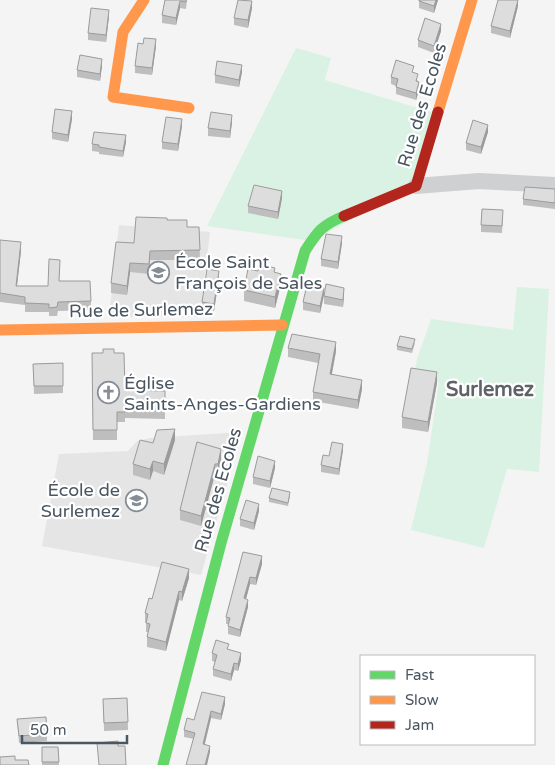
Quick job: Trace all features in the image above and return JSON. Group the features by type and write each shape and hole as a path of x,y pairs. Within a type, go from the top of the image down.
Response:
{"street":[{"path":"144,0 123,32 113,96 189,108"},
{"name":"Rue des Ecoles","path":"163,765 220,543 305,251 316,233 327,223 416,186 472,0"},
{"path":"416,186 479,181 555,185"},
{"name":"Rue de Surlemez","path":"0,330 282,325"}],"shaded area":[{"name":"École Saint François de Sales","path":"119,225 210,232 200,317 109,317"},
{"name":"École de Surlemez","path":"242,432 201,575 42,546 59,454 128,451 137,441 150,438"}],"green space":[{"path":"296,48 331,58 325,80 438,114 416,186 311,241 207,226"},
{"path":"517,287 549,289 539,472 507,469 484,548 411,530 427,463 439,382 414,376 417,359 431,319 513,330"}],"building":[{"path":"165,0 186,0 186,2 180,1 176,18 162,15"},
{"path":"238,0 252,1 248,20 234,18"},
{"path":"419,0 436,0 434,6"},
{"path":"498,0 518,0 510,31 491,26"},
{"path":"91,8 109,10 106,35 88,33"},
{"path":"425,18 441,24 434,46 418,40"},
{"path":"144,38 156,39 152,68 135,66 138,43 143,44"},
{"path":"80,55 102,59 100,74 77,70"},
{"path":"396,60 414,66 412,72 418,74 416,81 419,82 416,93 396,87 398,79 391,77"},
{"path":"217,61 242,65 239,80 215,75"},
{"path":"55,109 72,111 68,135 52,132"},
{"path":"211,112 232,115 230,131 208,128"},
{"path":"166,117 182,119 178,144 162,142"},
{"path":"473,120 488,125 481,147 466,143"},
{"path":"94,132 126,135 123,151 92,144"},
{"path":"254,185 282,191 278,212 248,206"},
{"path":"525,187 555,189 555,203 523,199"},
{"path":"482,209 503,210 502,226 481,225"},
{"path":"136,217 187,220 187,227 199,227 200,250 150,251 149,264 130,263 127,286 111,283 116,242 134,243"},
{"path":"326,234 342,236 338,262 321,259"},
{"path":"0,240 21,242 16,286 48,286 49,259 60,260 59,281 90,281 91,301 58,302 57,307 49,308 49,304 25,303 25,297 0,293"},
{"path":"260,264 275,268 274,272 281,274 275,297 244,290 248,269 258,271"},
{"path":"207,269 219,271 214,304 202,302"},
{"path":"326,284 344,288 343,300 324,296"},
{"path":"307,285 324,288 320,306 303,302"},
{"path":"292,334 336,342 330,374 362,380 358,400 313,392 320,354 288,348"},
{"path":"400,336 415,339 412,349 397,346"},
{"name":"Église Saints-Anges-Gardiens","path":"103,349 114,349 114,353 124,353 125,390 165,391 165,409 125,408 125,412 117,412 117,430 93,430 92,353 103,353"},
{"path":"63,363 63,386 34,386 33,364"},
{"path":"411,368 437,372 428,422 402,417"},
{"path":"175,429 164,464 153,461 150,469 133,464 140,440 153,443 157,430"},
{"path":"197,442 221,449 201,516 180,510"},
{"path":"332,442 343,444 339,469 321,465 323,455 329,456"},
{"path":"258,456 275,461 270,481 253,477"},
{"path":"272,488 290,492 288,503 269,498"},
{"path":"246,500 259,504 254,523 240,519"},
{"path":"243,552 262,556 256,578 250,577 244,598 248,600 240,630 228,626 230,618 226,617"},
{"path":"162,562 189,569 182,592 179,591 166,642 147,637 150,624 146,623 148,614 145,613 149,598 152,599"},
{"path":"216,640 229,644 227,649 241,653 238,664 234,663 231,674 213,669 217,655 212,653"},
{"path":"202,692 225,697 221,714 211,711 203,744 210,746 205,765 186,765 195,733 184,730 187,718 194,720"},
{"path":"127,698 128,722 104,723 103,699"},
{"path":"46,717 47,734 19,736 17,719"},
{"path":"118,741 118,746 125,746 126,765 99,765 97,743"},
{"path":"42,747 58,747 59,762 42,762"},
{"path":"15,756 15,760 28,760 29,765 0,765 0,757"}],"traffic: fast":[{"path":"163,765 221,543 305,251 321,230 344,216"}],"traffic: slow":[{"path":"144,0 123,32 113,97 189,108"},
{"path":"438,112 472,0"},
{"path":"0,330 282,325"}],"traffic: jam":[{"path":"344,216 416,186 438,112"}],"place":[{"name":"École Saint François de Sales","path":"159,272"},
{"name":"Église Saints-Anges-Gardiens","path":"108,393"},
{"name":"École de Surlemez","path":"136,500"}],"district":[{"name":"Surlemez","path":"490,389"}]}
